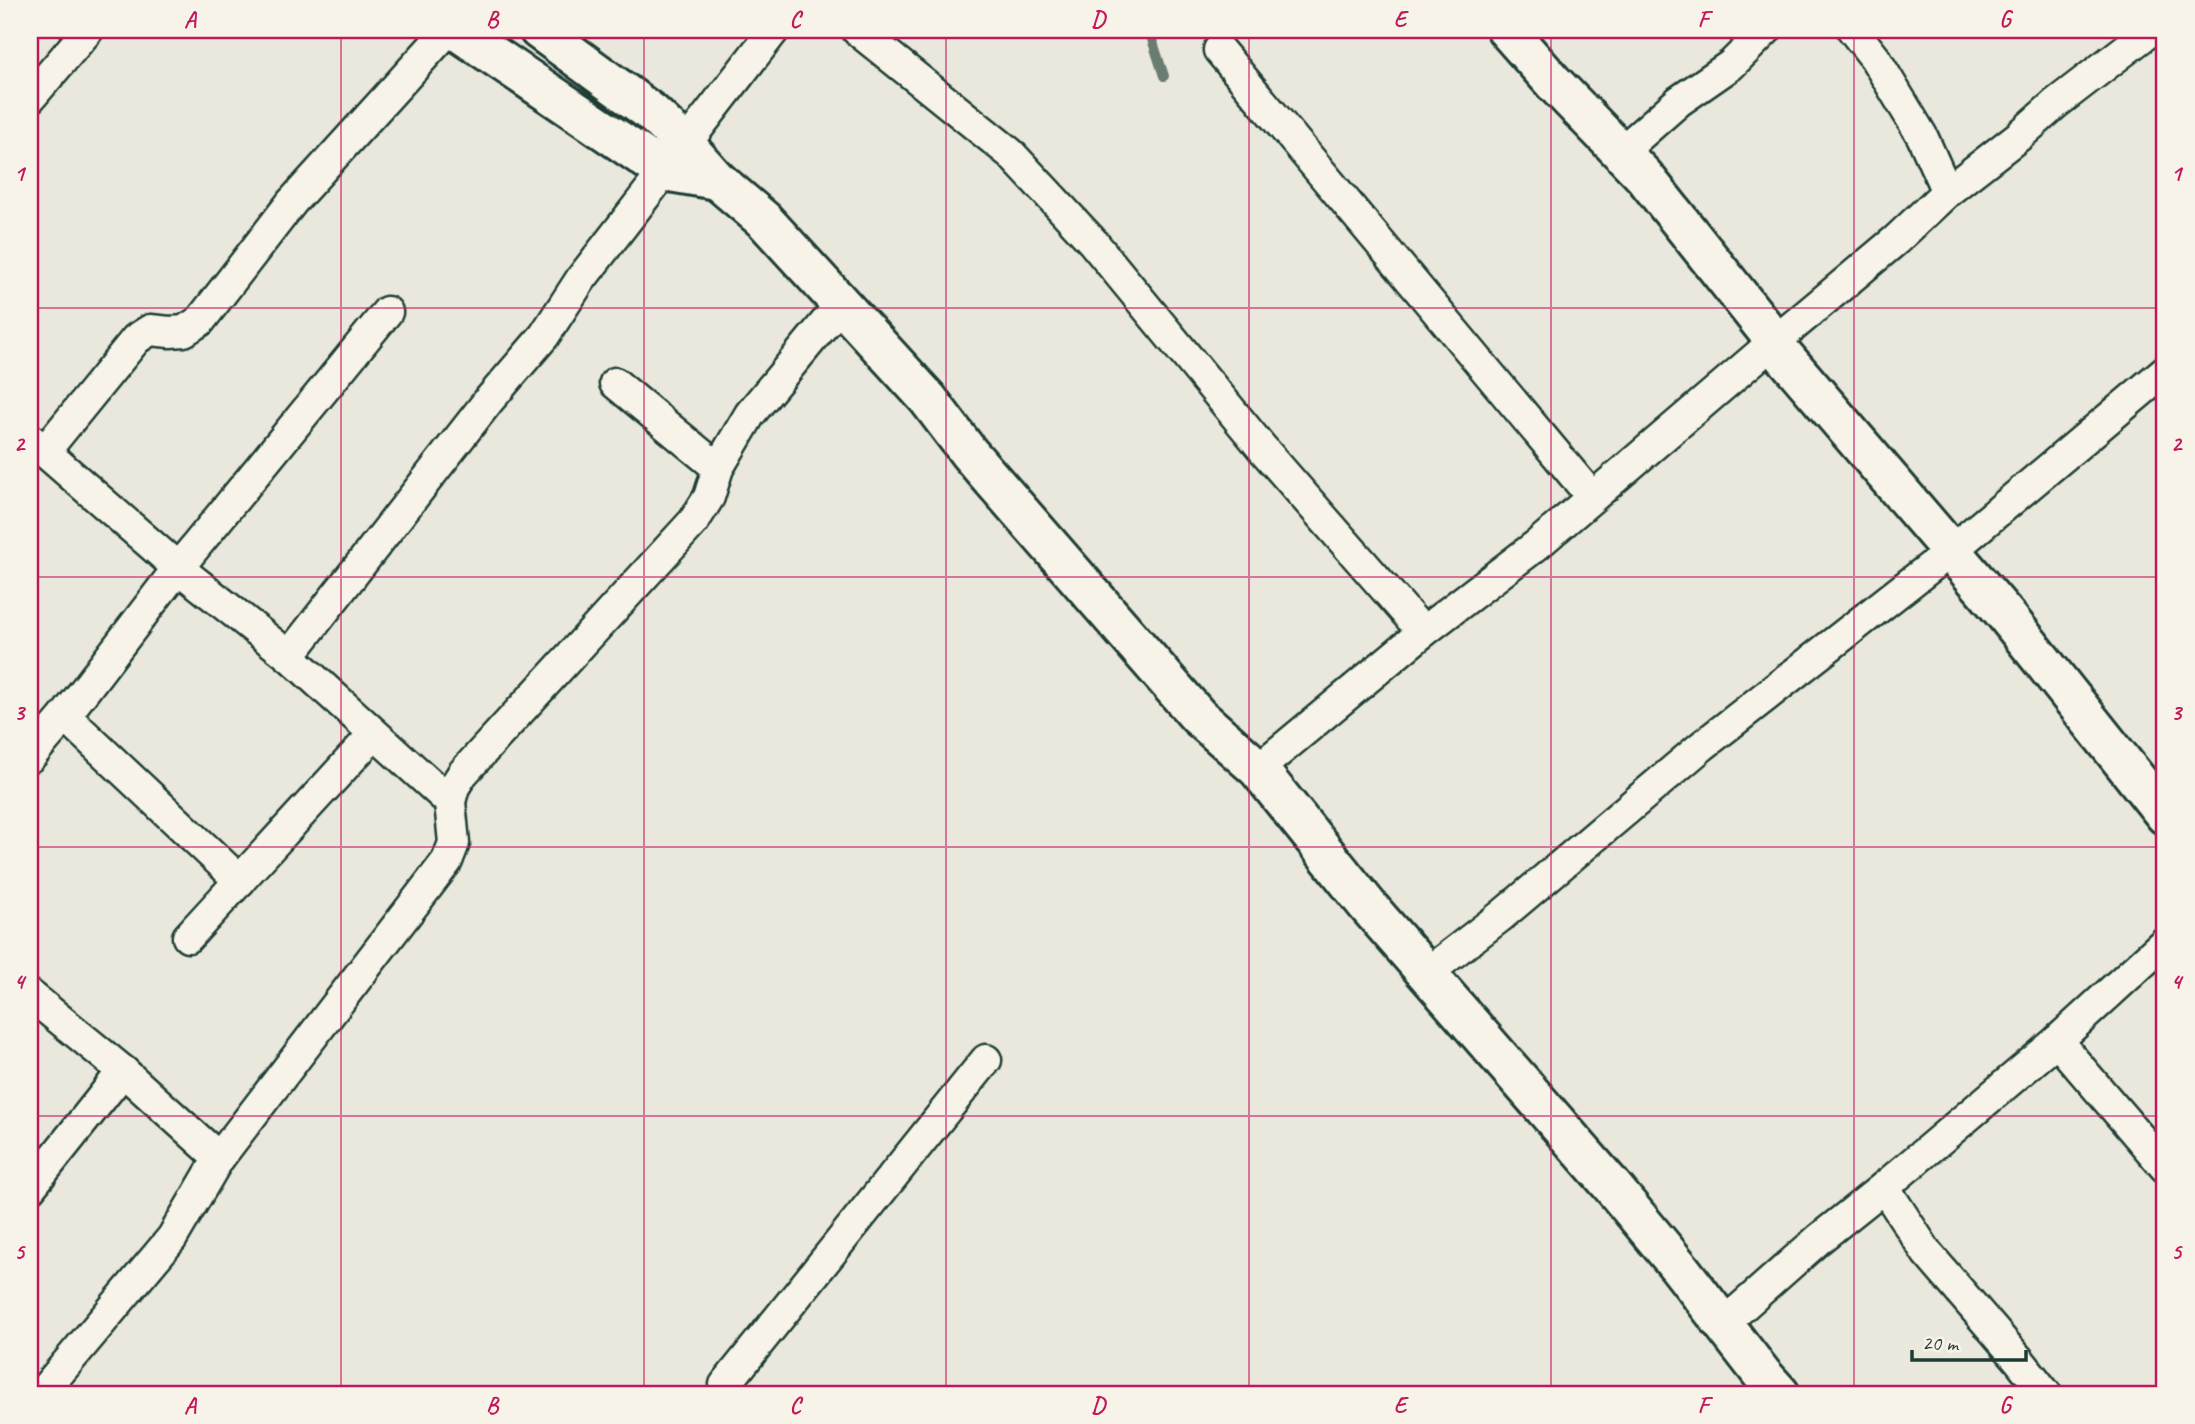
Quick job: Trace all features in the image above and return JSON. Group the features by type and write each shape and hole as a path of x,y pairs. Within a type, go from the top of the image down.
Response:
{"street":[{"path":"30,98 89,30"},
{"path":"448,30 292,202 200,321 184,331 150,330 135,339 37,445 178,568 289,656 450,802"},
{"path":"456,30 717,180 765,220 929,399 978,464 1198,716 1258,769 1367,905 1611,1185 1780,1394"},
{"path":"539,30 652,113 675,157"},
{"path":"289,656 489,400 544,336 581,279 774,30"},
{"path":"858,30 1010,153 1092,241 1262,448 1423,632"},
{"path":"1507,30 1552,82 1644,176 1774,342 2005,614 2165,815"},
{"path":"1621,152 1679,101 1731,65 1766,30"},
{"path":"1853,30 1875,58 1923,136 1947,192"},
{"path":"1258,769 1423,632 1538,544 1896,240 1947,192 2151,30"},
{"path":"1219,50 1592,497"},
{"path":"41,1394 172,1237 219,1158 447,862 454,843 450,802 454,786 463,773 694,521 709,497 718,468 750,414 841,303"},
{"path":"30,757 65,716 178,568 387,312"},
{"path":"1427,973 1501,916 1702,746 2162,382"},
{"path":"615,383 718,468"},
{"path":"65,716 240,881"},
{"path":"188,937 374,734"},
{"path":"1723,1324 1819,1239 2057,1041 2165,942"},
{"path":"30,995 122,1071 219,1158"},
{"path":"2057,1041 2165,1167"},
{"path":"726,1391 986,1060"},
{"path":"30,1188 122,1071"},
{"path":"1884,1187 1927,1253 2046,1394"}],"waterway":[{"path":"1149,30 1164,76"}]}
